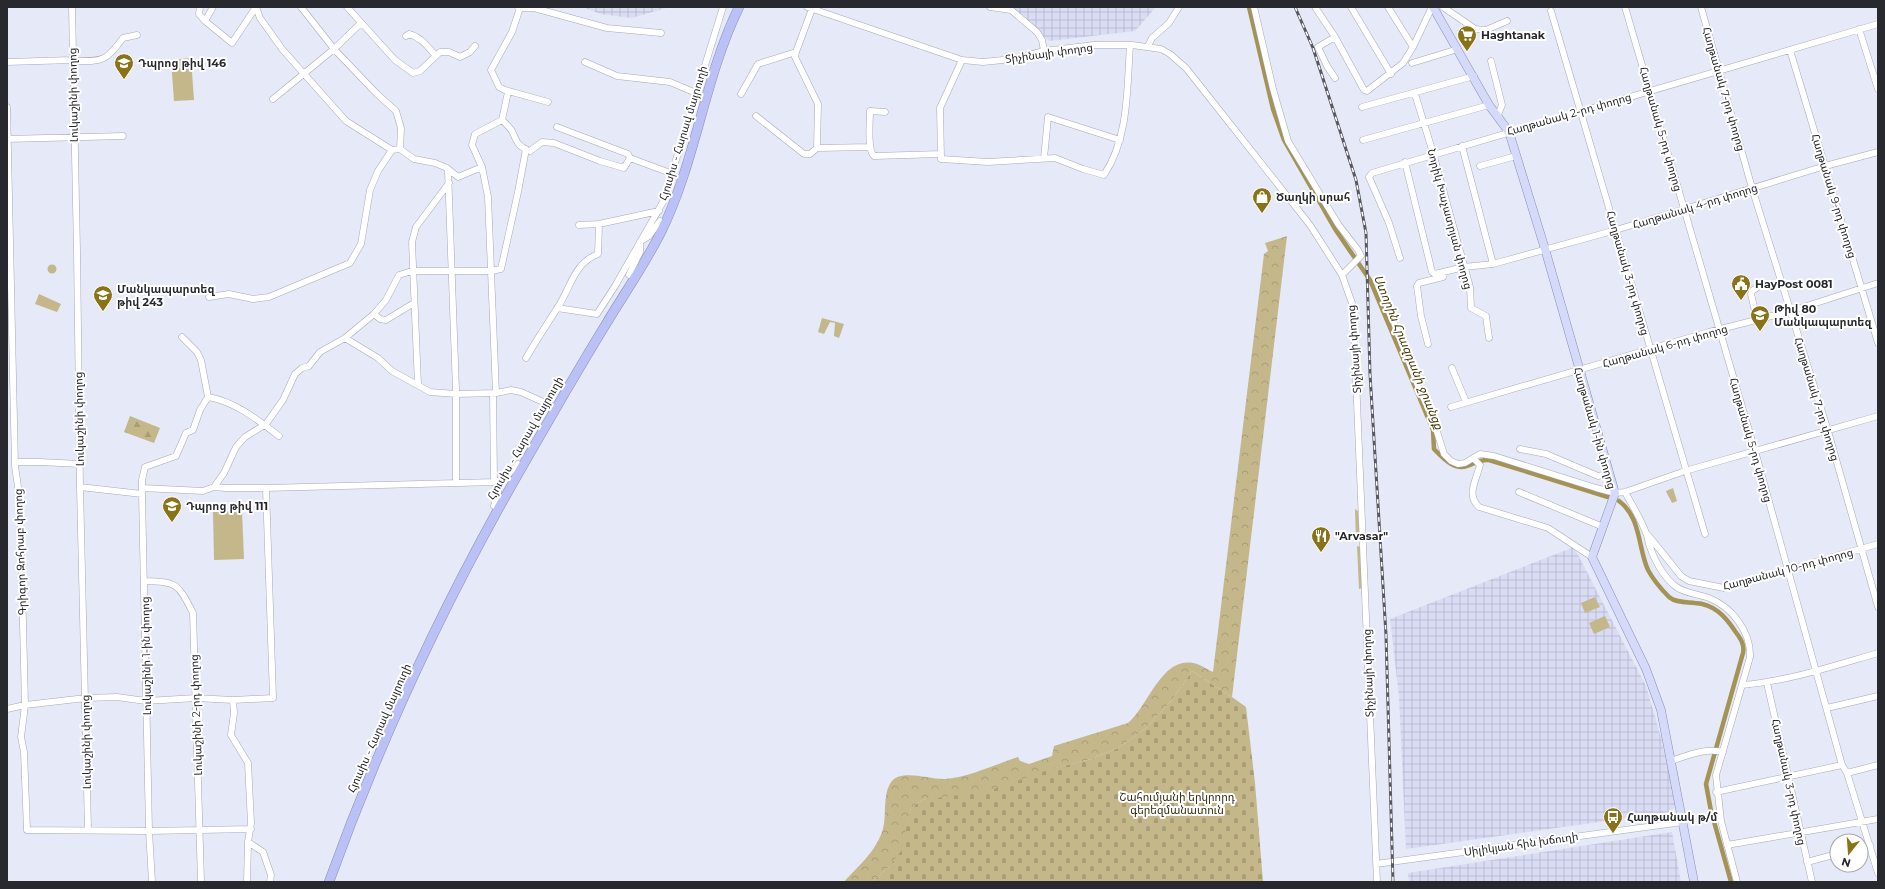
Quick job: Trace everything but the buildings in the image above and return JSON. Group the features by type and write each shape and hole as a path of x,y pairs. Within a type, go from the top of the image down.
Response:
{"highway":[{"name":"Հյուսիս - Հարավ մայրուղի","path":"324,882 372,759 411,670 458,573 518,464 660,221 681,171 733,7"},
{"name":"Հյուսիս - Հարավ մայրուղի","path":"329,882 363,792 393,722 462,578 551,418 652,248 673,208 686,171 720,47 739,7"}],"main road":[{"name":"Հաղթանակ 1-ին փողոց","path":"1432,7 1474,76 1489,104 1509,132 1545,249 1578,370 1608,474 1615,493 1592,557"},
{"path":"1592,557 1642,662 1661,710 1694,882"}],"street":[{"name":"Լուկաշինի փողոց","path":"72,7 80,487 88,830"},
{"path":"200,7 199,14 205,21 232,43 256,7"},
{"path":"205,21 213,7"},
{"path":"256,7 260,18 281,47 346,121 392,150 400,149 414,159 435,163 447,168 448,171 458,177 482,167"},
{"path":"302,7 334,49 377,94 396,111 401,128 400,149"},
{"path":"347,7 395,60 413,73 420,71 436,56 444,51 460,57 470,52 475,46"},
{"path":"557,308 597,314 616,286 640,241 659,211 673,174 723,7"},
{"path":"990,7 1011,10 1037,32 1042,40 1044,51"},
{"path":"1148,46 1152,38 1168,23 1179,7"},
{"path":"1254,7 1273,89 1288,141 1338,224 1361,256 1342,275"},
{"path":"1315,7 1335,37 1364,90 1370,90 1403,63 1413,47 1432,7"},
{"path":"1352,7 1391,74"},
{"path":"1388,7 1413,47"},
{"path":"1442,7 1475,29 1486,30 1508,21"},
{"name":"Հաղթանակ 5-րդ փողոց","path":"1625,7 1755,451 1842,765 1847,773 1878,873"},
{"name":"Հաղթանակ 7-րդ փողոց","path":"1701,7 1752,188 1828,432 1878,607"},
{"path":"548,102 508,92 500,87 491,70 512,32 519,8 534,8 607,28 661,33"},
{"path":"809,8 795,57 818,104 817,148"},
{"name":"Տիչինայի փողոց","path":"809,8 962,60 983,62 1013,59 1044,51 1094,45 1148,46 1170,54 1186,68 1310,225 1342,275 1353,306 1376,864"},
{"name":"Հաղթանակ 3-րդ փողոց","path":"1551,11 1685,471 1705,534"},
{"path":"272,99 334,49 361,23"},
{"name":"Հաղթանակ 2-րդ փողոց","path":"1400,258 1389,223 1369,177 1372,172 1878,24"},
{"path":"1859,29 1878,90"},
{"path":"7,62 72,60 98,61 106,59 123,38 137,34"},
{"path":"406,36 409,34 414,35 424,41 436,56"},
{"path":"1335,37 1318,47 1327,66 1335,78"},
{"path":"962,60 940,108 941,158 988,162 1055,158 1084,169 1104,174 1113,162 1120,140 1127,95 1130,45"},
{"path":"1412,63 1458,49"},
{"name":"Հաղթանակ 9-րդ փողոց","path":"1790,50 1824,166 1863,288 1878,343"},
{"path":"740,94 758,64 796,52"},
{"path":"1491,61 1502,105 1498,115"},
{"path":"585,62 617,76 670,82 696,93"},
{"path":"1362,107 1415,94 1474,76"},
{"path":"502,120 508,92"},
{"name":"Նորիկ Խաչատրյան փողոց","path":"1415,94 1470,287 1471,308 1486,316 1489,338"},
{"path":"1363,140 1489,104"},
{"name":"Գրիգոր Զոհրաբ փողոց","path":"7,107 15,464 20,500 25,705 21,737 24,752 27,830 88,830"},
{"path":"885,112 870,111 870,147 872,154 882,157 941,154"},
{"path":"756,116 804,154 810,154 817,148 870,147"},
{"path":"1044,158 1048,117 1120,140"},
{"path":"502,120 513,132 515,141 530,151 542,142 554,143 600,161 624,168 630,158"},
{"path":"494,506 499,488 495,482 495,393 488,197 482,167 472,145 475,134 502,120"},
{"path":"557,127 628,154 630,158 673,174"},
{"path":"7,139 74,136 123,136"},
{"path":"1462,146 1493,264"},
{"path":"214,487 224,473 232,453 240,442 245,436 265,425 283,400 295,374 302,368 310,366 320,352 345,338 374,314 386,300 399,275 412,272 491,271 501,269 526,149"},
{"path":"209,297 229,294 253,299 269,297 350,263 361,244 370,190 378,171 392,150"},
{"name":"Հաղթանակ 4-րդ փողոց","path":"1465,269 1493,264 1616,230 1824,166 1878,152"},
{"path":"1480,166 1516,156"},
{"path":"1405,162 1432,272 1438,274 1465,269"},
{"path":"448,171 456,394 456,482"},
{"path":"418,385 412,272 412,242 416,227 449,183"},
{"path":"579,225 599,224 659,211"},
{"path":"640,241 649,236 660,221"},
{"path":"526,358 551,314 557,308 578,269 593,256 598,254 599,224"},
{"path":"629,276 640,252 640,241"},
{"path":"1428,344 1421,316 1418,284 1465,269"},
{"name":"Հաղթանակ 6-րդ փողոց","path":"1451,407 1719,330 1791,311 1878,283"},
{"path":"1757,320 1751,294 1752,291 1758,287"},
{"path":"1384,296 1420,391 1431,412 1444,454 1451,461 1458,464 1475,460 1480,454 1494,456 1615,493 1625,492 1685,471 1828,432 1878,416"},
{"path":"374,314 380,319 386,320 414,304"},
{"path":"182,337 197,352 201,360 208,396 219,399 265,425 279,436"},
{"path":"345,338 378,358 392,371 430,392 456,394 495,393 511,390 521,392 552,406"},
{"path":"1452,368 1466,402"},
{"name":"Լուկաշինի 1-ին փողոց","path":"152,882 149,831 142,491 145,467 176,456 186,433 193,430 200,410 208,396"},
{"path":"1520,449 1542,452 1598,476 1608,474"},
{"path":"1475,460 1480,466 1471,496 1473,502 1479,508 1548,528 1592,557"},
{"path":"7,467 15,464 40,462 80,464"},
{"path":"80,487 142,491 203,491 214,487 266,488 495,482 505,478 518,464"},
{"path":"7,709 25,705 86,698 117,697 146,701 196,698 233,700 273,698 266,488"},
{"path":"1519,492 1603,527"},
{"path":"1625,492 1647,534 1648,542 1656,560 1673,584 1681,590 1715,601 1733,614 1742,627 1750,650 1750,657 1716,775 1716,792 1727,845 1737,882"},
{"name":"Հաղթանակ 10-րդ փողոց","path":"1647,534 1681,576 1700,585 1724,588 1878,544"},
{"name":"Լուկաշինի 2-րդ փողոց","path":"144,581 168,582 182,592 193,613 201,882"},
{"path":"1742,684 1767,683 1817,671 1878,653"},
{"name":"Հաղթանակ 3-րդ փողոց","path":"1767,683 1812,882"},
{"path":"1827,708 1878,696"},
{"path":"233,700 234,713 231,735 248,763 251,829 248,842 247,882"},
{"path":"1671,761 1704,750 1723,752"},
{"path":"1716,792 1842,765"},
{"path":"1847,773 1878,765"},
{"path":"1727,845 1863,822 1878,818"},
{"name":"Սիլիկյան հին խճուղի","path":"1376,864 1683,822"},
{"path":"88,830 149,831 251,829"},
{"path":"248,842 263,852 271,875 270,882"},
{"path":"1807,862 1829,856"},
{"path":"1376,864 1377,882"}],"shaded area":[{"path":"582,7 670,7 631,18 601,14"},
{"path":"1011,7 1156,7 1135,31 1049,41"},
{"path":"1574,547 1646,686 1662,741 1676,806 1670,812 1406,849 1399,697 1390,619"},
{"path":"1672,832 1681,882 1409,882 1408,873"}],"green space":[{"path":"191,58 194,100 174,101 171,60"},
{"path":"1287,236 1232,697 1192,671 1172,700 1145,729 1118,748 1091,759 1051,769 988,791 922,800 911,808 901,851 889,867 872,882 844,882 876,845 883,829 887,792 892,781 897,778 909,775 939,779 953,778 1018,757 1020,761 1029,764 1052,756 1054,746 1128,723 1135,716 1164,675 1172,668 1182,663 1201,665 1213,672 1264,254 1268,251 1265,243"},
{"path":"52,264 57,269 52,274 47,269"},
{"path":"39,294 61,304 57,312 35,304"},
{"path":"822,318 844,324 839,338 834,336 835,323 830,322 824,334 818,332"},
{"path":"130,416 160,428 154,443 124,432"},
{"path":"1673,488 1677,501 1672,503 1666,491"},
{"path":"1355,509 1358,511 1360,539 1356,540"},
{"path":"242,511 244,559 214,560 213,512"},
{"path":"1357,546 1360,547 1362,588 1359,589"},
{"path":"1595,597 1600,607 1585,613 1581,603"},
{"path":"1605,616 1610,627 1594,634 1589,623"},
{"name":"Շահումյանի երկրորդ գերեզմանատուն","path":"1192,671 1246,707 1255,783 1263,882 872,882 889,867 905,830 911,808 922,800 1091,759 1118,748 1145,729 1172,700"}],"waterway":[{"name":"Ստորին Հրազդանի ջրանցք","path":"1249,7 1273,109 1284,140 1335,229 1370,280 1433,430 1434,449 1457,467 1489,460 1608,497"},
{"name":"Ստորին Հրազդանի ջրանցք","path":"1619,501 1631,515 1638,533 1648,570 1663,591 1675,600 1702,604 1713,608 1727,620 1743,644 1743,653 1706,784 1711,811 1731,882"}],"railway":[{"path":"1295,7 1313,48 1356,180 1366,233 1370,374 1386,635 1393,882"}],"place":[{"name":"Haghtanak","path":"1467,52"},
{"name":"Դպրոց թիվ 146","path":"124,80"},
{"name":"Ծաղկի սրահ","path":"1262,214"},
{"name":"HayPost 0081","path":"1741,301"},
{"name":"Մանկապարտեզ թիվ 243","path":"103,312"},
{"name":"Թիվ 80 Մանկապարտեզ","path":"1760,332"},
{"name":"Դպրոց թիվ 111","path":"172,523"},
{"name":"\"Arvasar\"","path":"1321,553"},
{"name":"Հաղթանակ թ/մ","path":"1613,834"}]}
